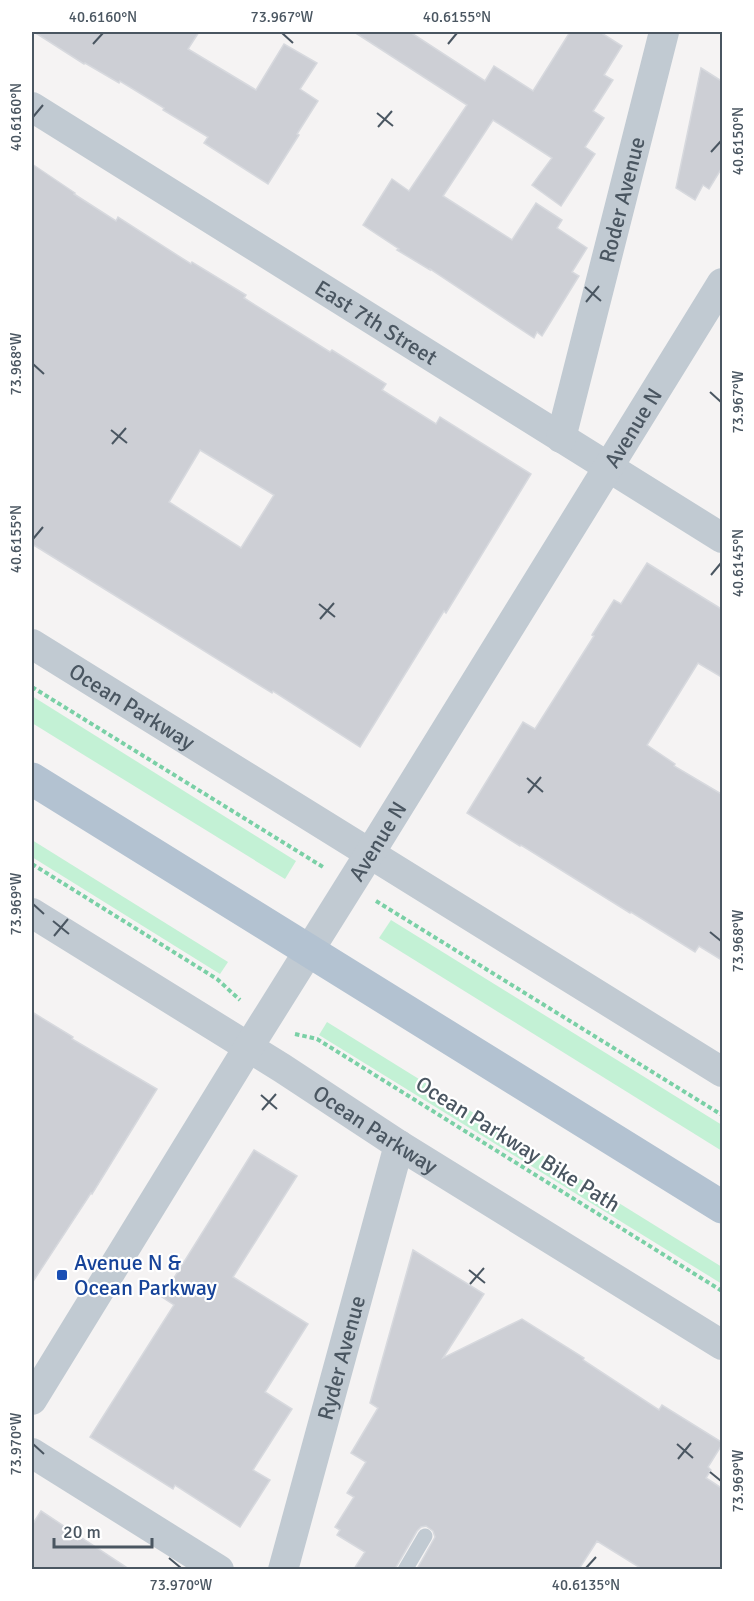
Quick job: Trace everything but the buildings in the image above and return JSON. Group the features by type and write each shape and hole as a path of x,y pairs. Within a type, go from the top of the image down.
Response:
{"main road":[{"path":"32,779 723,1207"}],"street":[{"name":"Roder Avenue","path":"561,438 664,32"},
{"name":"East 7th Street","path":"32,108 723,538"},
{"name":"Avenue N","path":"32,1400 723,283"},
{"name":"Ocean Parkway","path":"32,644 723,1072"},
{"name":"Ocean Parkway","path":"32,913 399,1145 723,1345"},
{"name":"Ryder Avenue","path":"283,1569 399,1145"},
{"path":"32,1454 219,1569"}],"lane":[{"path":"405,1569 425,1536"}],"path":[{"path":"32,687 324,868"},
{"path":"32,864 217,979 236,998"},
{"path":"374,899 723,1115"},
{"name":"Ocean Parkway Bike Path","path":"293,1033 317,1039 723,1291"}],"green space":[{"path":"32,696 296,861 285,879 32,723"},
{"path":"32,840 228,962 220,974 32,857"},
{"path":"391,920 722,1125 722,1151 379,938"},
{"path":"327,1022 722,1267 722,1284 319,1035"}],"place":[{"name":"Avenue N & Ocean Parkway","path":"62,1275"}]}
